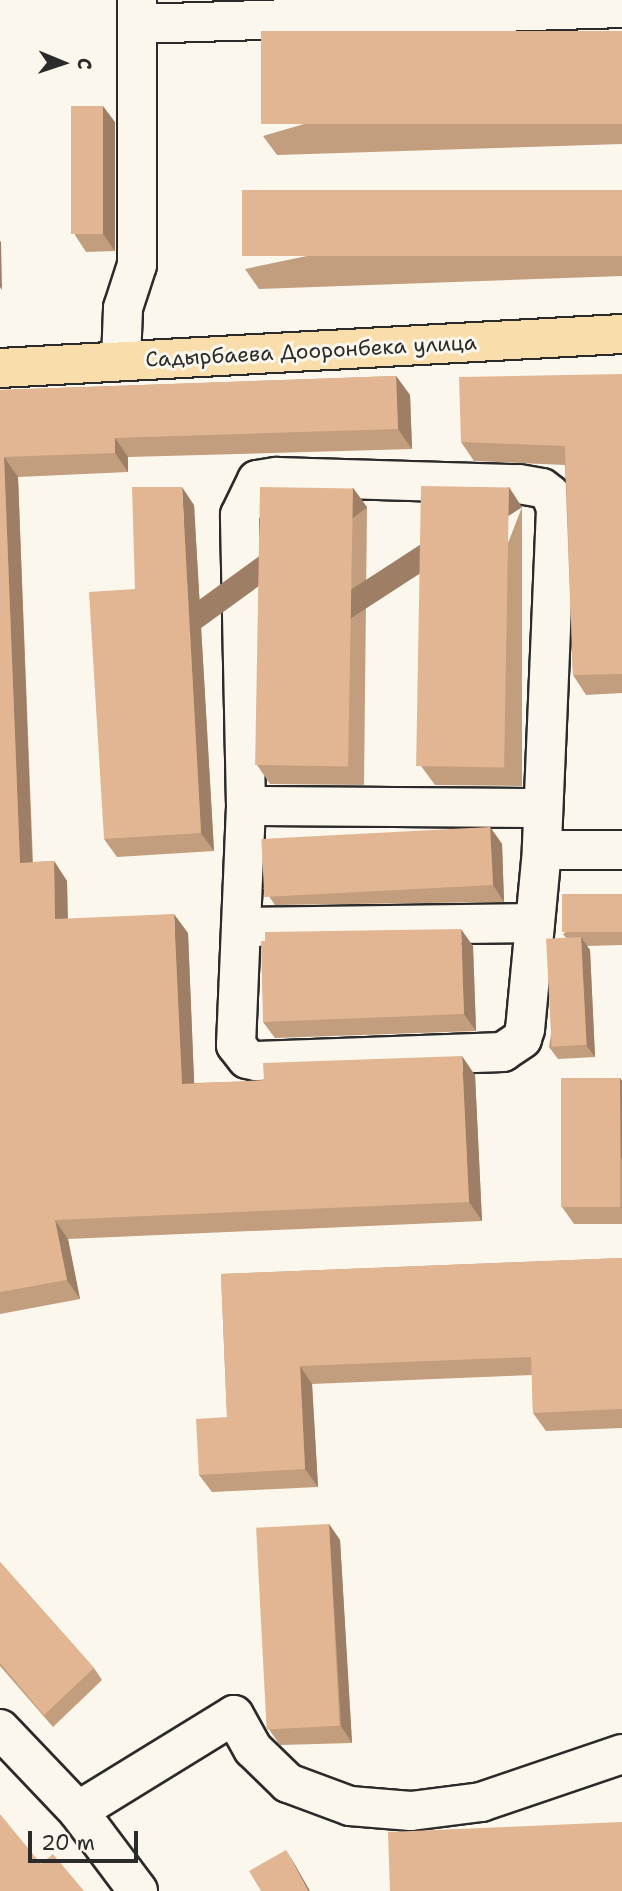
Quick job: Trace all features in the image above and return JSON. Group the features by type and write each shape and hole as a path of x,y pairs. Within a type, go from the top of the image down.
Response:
{"main road":[{"name":"Садырбаева Дооронбека улица","path":"0,368 622,334"}],"street":[{"path":"121,361 123,308 138,265 138,12 622,8"},
{"path":"277,477 519,484 542,488 551,495 556,509 542,850 525,1028 512,1048 494,1054 256,1061 240,1053 235,1037 246,806 240,515 257,480 277,477"},
{"path":"246,806 543,808"},
{"path":"542,850 622,850"},
{"path":"241,927 535,923"},
{"path":"78,1811 234,1715 253,1749 288,1783 350,1806 411,1811 481,1802 622,1754"},
{"path":"0,1729 78,1811 138,1891"}],"building":[{"path":"261,31 622,31 622,124 261,124"},
{"path":"71,106 103,106 103,234 71,234"},
{"path":"242,190 622,190 622,256 242,256"},
{"path":"622,374 622,674 573,675 565,446 461,442 459,377"},
{"path":"396,376 398,429 115,438 115,453 4,457 20,863 54,861 55,919 174,914 182,1084 264,1080 263,1063 462,1056 469,1202 55,1220 67,1280 0,1292 0,390"},
{"path":"421,486 509,488 504,767 416,766"},
{"path":"132,487 182,487 201,833 104,839 89,592 135,589"},
{"path":"260,487 353,489 348,767 255,765"},
{"path":"490,827 493,885 264,897 261,839"},
{"path":"562,894 622,894 622,932 562,932"},
{"path":"461,929 464,1014 263,1022 261,941 265,941 265,932"},
{"path":"581,937 587,1045 552,1047 546,939"},
{"path":"561,1078 620,1078 620,1207 561,1207"},
{"path":"622,1258 622,1409 533,1413 531,1357 300,1366 305,1469 199,1475 196,1419 227,1417 221,1274"},
{"path":"329,1524 340,1726 267,1730 256,1528"},
{"path":"0,1562 94,1668 44,1715 0,1663"},
{"path":"0,1814 41,1864 53,1854 84,1891 0,1891"},
{"path":"622,1822 622,1891 390,1891 388,1832"},
{"path":"286,1850 308,1891 261,1891 249,1871"}]}
